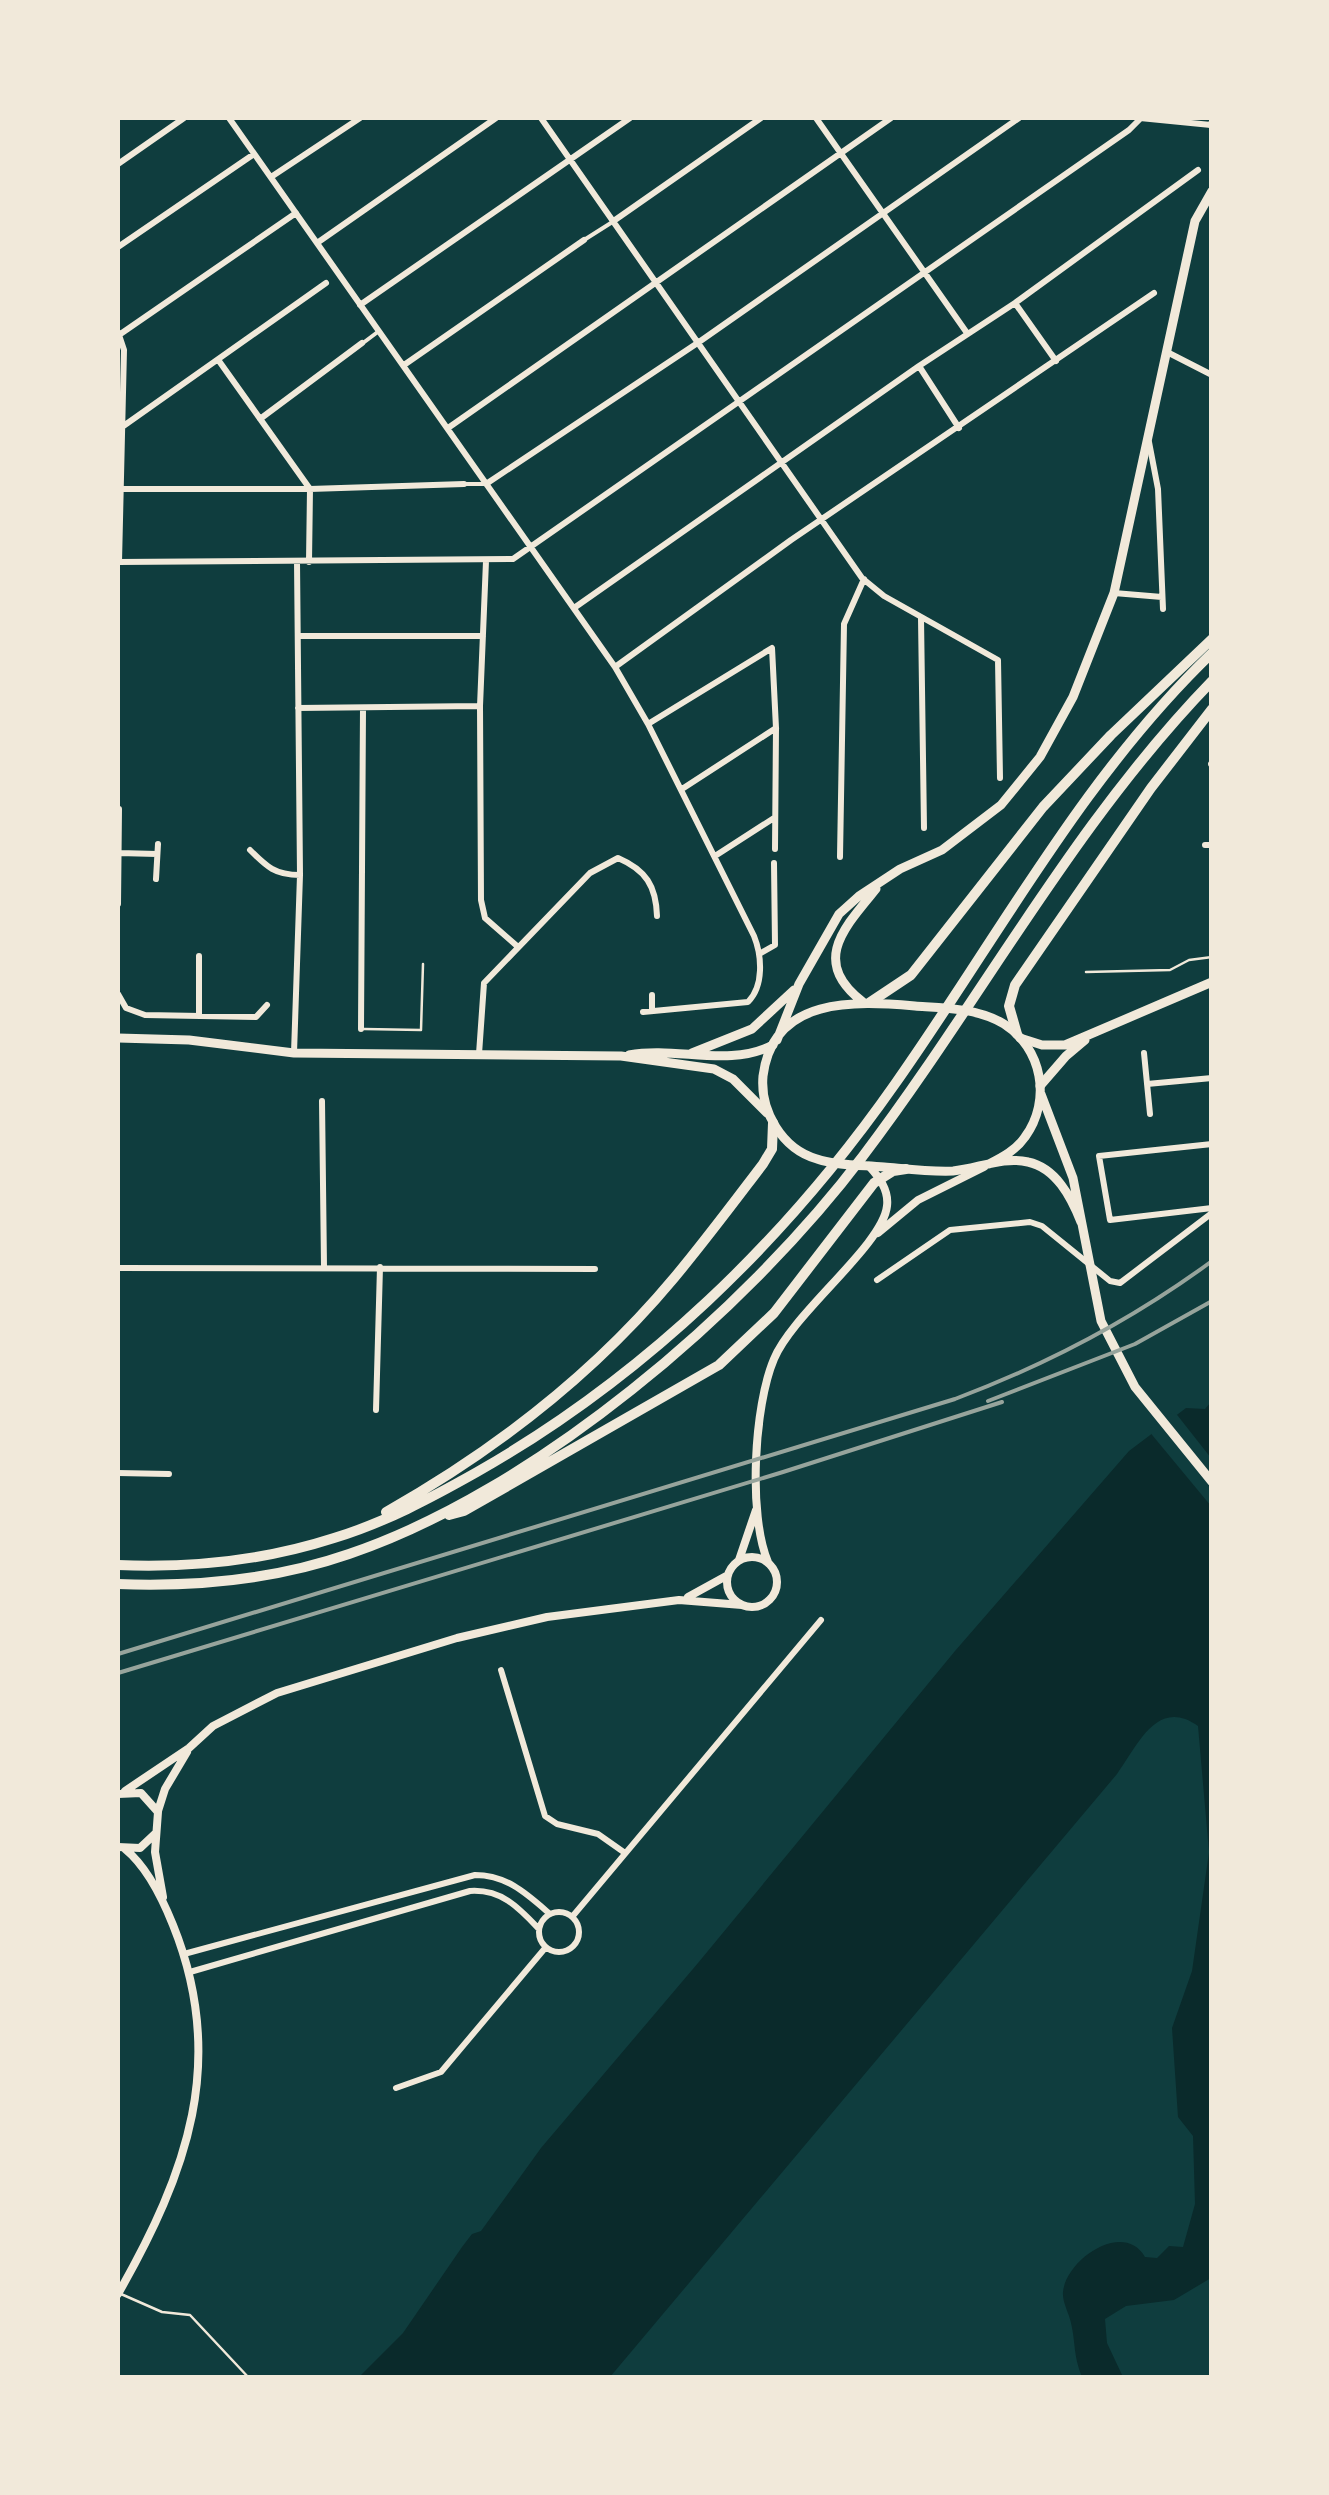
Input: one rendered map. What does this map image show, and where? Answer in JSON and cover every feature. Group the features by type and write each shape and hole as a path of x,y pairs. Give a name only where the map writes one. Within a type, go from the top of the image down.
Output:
{"highway":[{"path":"866,1003 911,974 1043,808 1111,734 1212,639"},
{"path":"118,1565 226,1562 336,1538 433,1496 537,1435 624,1373 738,1272 853,1142 1087,797 1145,724 1212,653"},
{"path":"118,1584 194,1584 268,1575 346,1555 429,1521 491,1487 613,1404 750,1283 862,1158 1079,841 1121,785 1212,680"},
{"path":"1018,1036 1009,1006 1014,985 1151,788 1212,709"},
{"path":"336,1538 442,1480 572,1382 674,1278 768,1157 773,1142 771,1119"},
{"path":"429,1521 464,1512 720,1365 774,1314 879,1178 906,1168"}],"main road":[{"path":"771,1119 764,1096 764,1074 799,984 839,914 885,878 964,835 1001,805 1024,781 1073,697 1114,594 1195,221 1212,191"},
{"path":"866,1003 850,992 837,974 835,952 844,932 885,878"},
{"path":"1018,1036 1056,1046 1212,982"},
{"path":"692,1053 752,1029 799,984"},
{"path":"621,1056 645,1052 746,1056 775,1042 803,1015 820,1008 866,1003 945,1008 1002,1022 1034,1058 1040,1090 1073,1178 1101,1321 1118,1360 1212,1482"},
{"path":"988,1165 1009,1153 1025,1137 1036,1117 1040,1090 1066,1056 1095,1032"},
{"path":"118,1038 189,1040 294,1053 621,1056 714,1070 733,1079 785,1139 810,1157 869,1166 949,1171 1014,1160 1042,1168 1061,1184 1081,1222"}],"street":[{"path":"118,164 184,118"},
{"path":"231,118 614,667 682,789 761,952 757,994 748,1002 647,1011 652,996"},
{"path":"271,177 360,118"},
{"path":"317,243 494,118"},
{"path":"542,118 864,579 884,596 998,660 1000,778"},
{"path":"360,305 630,118"},
{"path":"404,365 761,118"},
{"path":"816,118 967,333"},
{"path":"448,428 891,118"},
{"path":"119,493 486,484 699,342 1019,118"},
{"path":"296,213 118,334 124,350 120,378 118,562 512,559 926,273 1141,118 1211,125"},
{"path":"118,248 254,154"},
{"path":"574,608 1015,303 1198,170"},
{"path":"122,427 339,274"},
{"path":"614,667 1154,294"},
{"path":"1015,303 1056,361"},
{"path":"260,419 379,331"},
{"path":"1168,352 1212,375"},
{"path":"219,361 310,489 309,562"},
{"path":"919,366 959,428"},
{"path":"1148,441 1158,489 1163,609"},
{"path":"486,560 480,706 481,900 485,918 518,946"},
{"path":"294,1053 300,875 297,562"},
{"path":"840,858 844,624 864,579"},
{"path":"1114,594 1162,598"},
{"path":"921,617 924,828"},
{"path":"298,636 483,636"},
{"path":"648,724 772,648 776,728 775,945 761,952"},
{"path":"298,708 480,706"},
{"path":"361,1030 363,709"},
{"path":"682,789 776,728"},
{"path":"118,904 119,809"},
{"path":"715,856 775,817"},
{"path":"118,853 158,849 156,879"},
{"path":"250,850 269,870 281,875 300,875"},
{"path":"478,1054 484,983 590,872 618,858 644,872 652,886 657,916"},
{"path":"198,1016 200,956"},
{"path":"118,994 126,1008 135,1013 256,1017 267,1005"},
{"path":"1144,1053 1150,1114"},
{"path":"1147,1084 1212,1078"},
{"path":"322,1101 324,1267"},
{"path":"1212,1144 1099,1156 1110,1220 1212,1210"},
{"path":"121,1793 189,1748 213,1726 277,1693 458,1638 546,1617 679,1600 760,1606 775,1594 777,1576 760,1540 756,1510 760,1412 774,1358 794,1326 870,1239 918,1200 988,1165"},
{"path":"869,1166 886,1191 888,1206 870,1239"},
{"path":"876,1280 950,1230 1030,1222 1042,1226 1110,1281 1120,1283 1212,1210"},
{"path":"376,1410 380,1267"},
{"path":"118,1268 595,1270"},
{"path":"118,1473 169,1474"},
{"path":"679,1600 728,1575 739,1560 756,1510"},
{"path":"739,1560 753,1557 768,1562"},
{"path":"728,1575 729,1592 742,1605"},
{"path":"572,1916 821,1620"},
{"path":"501,1670 545,1816 557,1824 598,1834 625,1854"},
{"path":"118,2294 156,2218 192,2118 201,2040 190,1972 164,1902 156,1852 158,1812 164,1789 189,1748"},
{"path":"121,1793 142,1793 158,1812"},
{"path":"121,1848 140,1848 156,1834"},
{"path":"121,1848 138,1860 164,1902"},
{"path":"184,1954 475,1875 506,1880 550,1914"},
{"path":"190,1972 470,1891 503,1896 539,1930 546,1947 560,1952 573,1946 579,1931 572,1916 560,1912 542,1920 539,1930"},
{"path":"396,2088 441,2072 546,1947"}],"lane":[{"path":"1086,972 1170,970 1188,960 1212,958"},
{"path":"361,1030 421,1030 422,964"},
{"path":"118,2294 162,2312 190,2316 249,2378"}],"water":[{"path":"1211,1402 1211,2278 1174,2300 1126,2306 1105,2319 1107,2343 1123,2377 1082,2377 1063,2296 1074,2267 1097,2248 1111,2243 1124,2242 1145,2257 1157,2258 1169,2246 1183,2247 1195,2204 1193,2136 1178,2117 1172,2028 1192,1971 1209,1852 1198,1726 1171,1717 1150,1728 1141,1738 1117,1774 610,2377 358,2378 403,2333 462,2247 472,2234 481,2231 541,2148 955,1651 1129,1451 1186,1408 1205,1409"}],"pier":[{"path":"1174,1411 1211,1458 1211,1506 1148,1430"}],"railway":[{"path":"118,1654 955,1399 1088,1339 1151,1303 1212,1261"},
{"path":"988,1401 1135,1344 1212,1301"},
{"path":"118,1673 1002,1402"}]}
